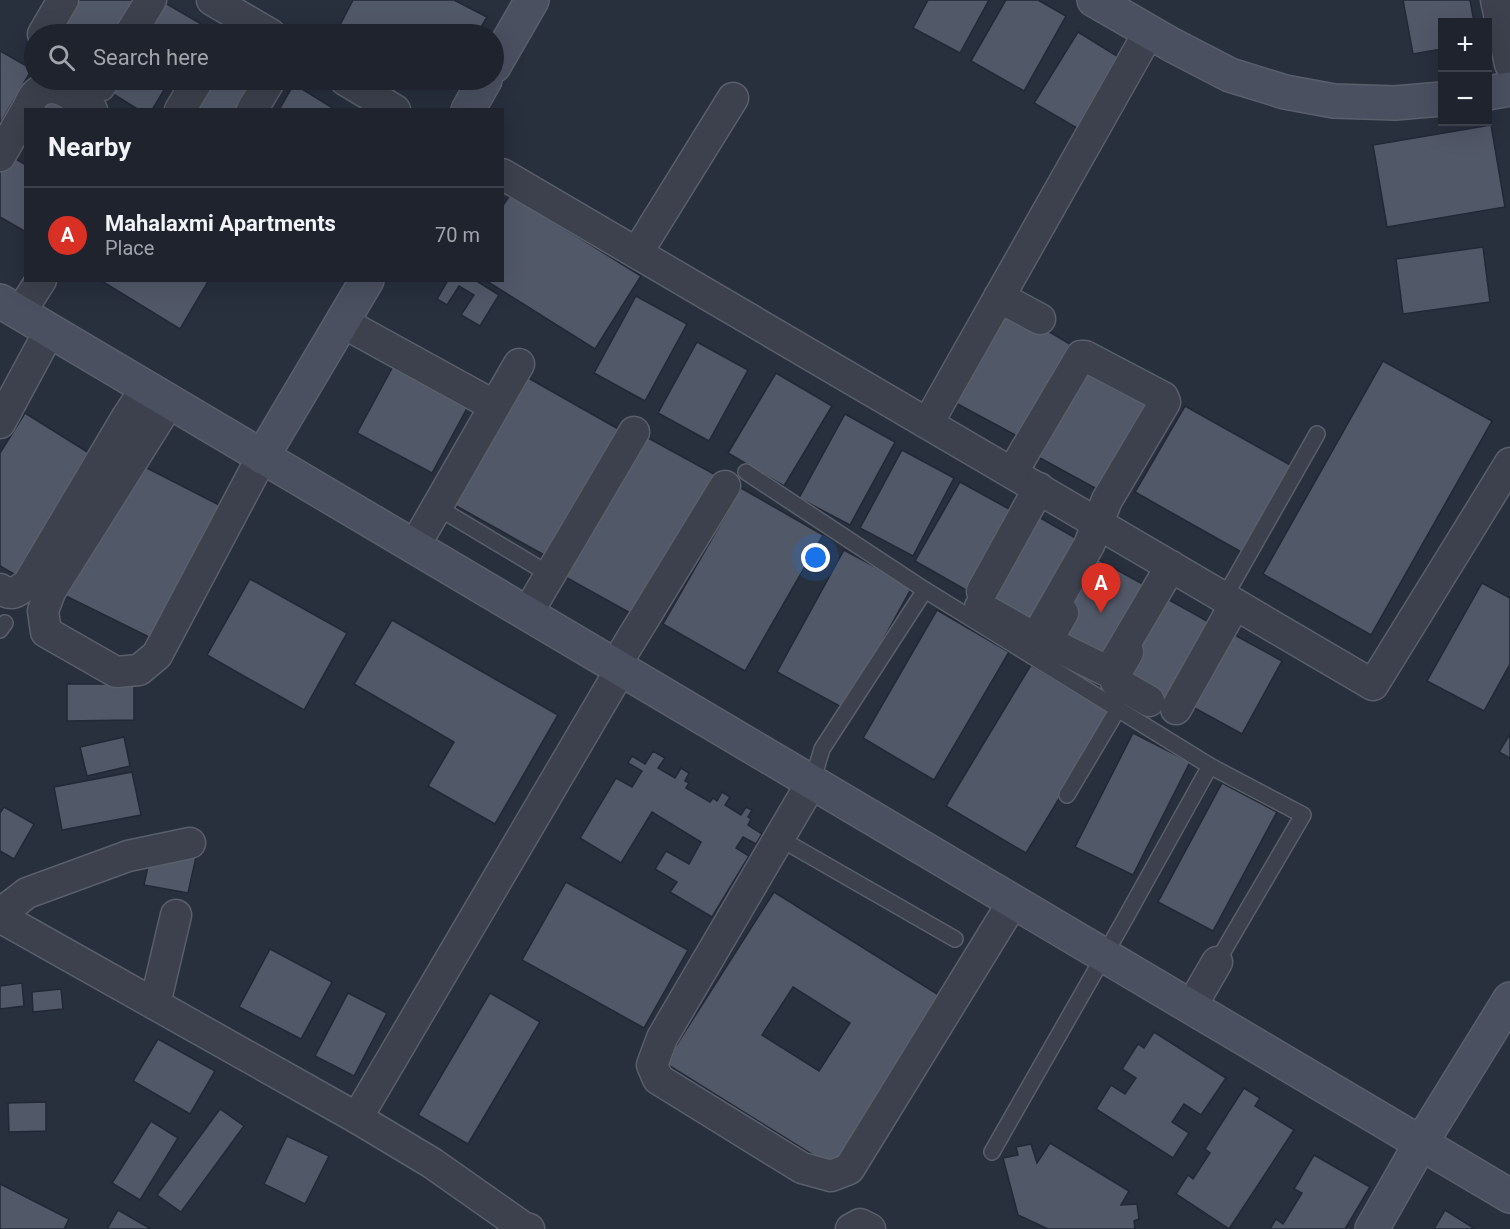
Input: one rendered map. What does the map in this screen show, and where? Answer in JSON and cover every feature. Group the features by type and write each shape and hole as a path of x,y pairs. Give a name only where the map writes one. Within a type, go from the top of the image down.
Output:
{"street":[{"path":"49,24 63,0"},
{"path":"127,24 141,0"},
{"path":"136,24 151,0"},
{"path":"212,0 231,24"},
{"path":"504,49 532,0"},
{"path":"1095,0 1230,75 1285,92 1334,101 1395,103 1438,99"},
{"path":"1496,0 1510,64"},
{"path":"928,423 1149,32"},
{"path":"1492,92 1510,89"},
{"path":"27,108 36,93 43,90"},
{"path":"181,108 192,90"},
{"path":"253,108 264,90"},
{"path":"362,90 392,108"},
{"path":"469,108 479,90"},
{"path":"637,252 733,98"},
{"path":"10,154 24,116"},
{"path":"504,175 1373,685 1510,463"},
{"path":"0,395 40,282"},
{"path":"158,394 50,592 42,611 46,632 116,672 139,670 157,655 262,457 366,282"},
{"path":"999,297 1040,319"},
{"path":"28,317 1510,1196"},
{"path":"0,423 28,317"},
{"path":"342,322 482,399"},
{"path":"1008,470 1015,445 1077,345"},
{"path":"1008,470 1080,356 1085,356 1163,397 1165,402 1107,500 1104,527 1048,639 1052,644 1105,670 1111,669 1174,568"},
{"path":"513,360 437,507 407,542 482,399 513,360"},
{"path":"0,589 8,594 15,593 28,584 121,427 158,394"},
{"path":"628,433 522,611 542,570 628,433"},
{"path":"357,1118 618,668 736,479"},
{"path":"1039,488 981,599 1033,637 1037,636 1089,545 1104,527"},
{"path":"1174,568 1115,675 1116,682 1163,705 1230,601"},
{"path":"812,782 662,1038 652,1065 658,1079 802,1168 831,1176 849,1169 1013,902"},
{"path":"190,843 128,856 27,893 0,916 357,1118 432,1163 523,1227 530,1229"},
{"path":"155,1004 176,915"},
{"path":"1191,1007 1217,962"},
{"path":"1372,1229 1421,1143 1510,999"},
{"path":"851,1229 860,1224 870,1229"}],"lane":[{"path":"1230,601 1317,434"},
{"path":"736,479 926,590 1210,766 1303,815 1217,962"},
{"path":"437,507 542,570"},
{"path":"812,782 822,749 926,590"},
{"path":"1068,795 1118,709"},
{"path":"992,1152 1210,766"},
{"path":"779,838 955,939"}],"building":[{"path":"68,0 137,0 121,24 53,24"},
{"path":"160,0 201,24 142,24"},
{"path":"353,0 454,0 487,17 483,24 341,24"},
{"path":"928,0 989,0 960,53 913,28"},
{"path":"1006,0 1038,0 1066,16 1024,91 971,61"},
{"path":"1403,0 1470,0 1473,18 1438,18 1438,50 1413,54"},
{"path":"1078,32 1125,61 1082,131 1034,103"},
{"path":"0,51 24,64 24,83 0,124"},
{"path":"107,90 164,90 153,108 136,108"},
{"path":"199,90 248,90 238,108 189,108"},
{"path":"291,90 304,90 333,108 280,108"},
{"path":"52,94 73,108 42,108"},
{"path":"1491,126 1505,207 1387,227 1373,145"},
{"path":"9,155 24,164 24,231 0,217 0,170"},
{"path":"510,195 641,276 595,349 488,282 504,282 504,204"},
{"path":"1483,247 1490,302 1403,314 1396,259"},
{"path":"103,282 208,282 180,329"},
{"path":"447,282 478,282 499,295 480,326 461,315 474,295 459,286 447,305 437,299"},
{"path":"636,296 687,324 645,401 594,373"},
{"path":"1010,309 1070,344 1017,436 954,402"},
{"path":"697,342 748,370 709,441 658,413"},
{"path":"397,359 472,399 432,473 357,433"},
{"path":"1083,359 1160,402 1106,494 1029,452"},
{"path":"1383,361 1492,421 1371,635 1263,574"},
{"path":"776,373 832,406 784,486 728,453"},
{"path":"523,375 620,430 546,556 451,503"},
{"path":"1185,406 1292,466 1243,553 1135,492"},
{"path":"25,413 97,458 21,578 0,566 0,453"},
{"path":"845,414 895,442 850,525 799,498"},
{"path":"639,433 723,479 641,619 560,574"},
{"path":"902,450 954,478 913,556 860,528"},
{"path":"141,465 227,509 155,640 66,596"},
{"path":"960,482 1018,514 973,594 915,561"},
{"path":"741,488 823,535 745,671 663,624"},
{"path":"1030,512 1086,544 1038,626 982,593"},
{"path":"844,550 912,587 845,709 777,672"},
{"path":"1097,559 1150,588 1106,667 1053,638"},
{"path":"250,579 347,633 304,710 207,655"},
{"path":"1482,583 1510,598 1510,664 1484,711 1427,681"},
{"path":"1162,596 1216,626 1174,702 1120,673"},
{"path":"937,610 1009,652 934,780 863,738"},
{"path":"392,620 558,715 495,824 428,786 454,742 354,684"},
{"path":"1231,633 1282,661 1242,734 1191,706"},
{"path":"1031,665 1111,713 1026,853 946,806"},
{"path":"67,684 134,684 134,720 67,721"},
{"path":"1133,733 1190,762 1133,875 1075,847"},
{"path":"1510,734 1510,758 1499,752"},
{"path":"124,737 130,766 87,776 80,747"},
{"path":"653,751 665,758 658,768 675,778 681,768 689,773 685,781 689,783 686,788 710,802 713,798 717,801 722,792 730,797 725,805 741,815 746,807 752,810 748,817 751,819 748,825 762,834 756,844 743,837 736,848 749,856 712,917 670,892 677,882 655,869 666,851 689,864 701,842 652,812 621,863 580,838 616,778 632,787 642,771 628,763 632,756 645,764"},
{"path":"132,772 141,815 62,830 54,787"},
{"path":"1222,783 1277,812 1213,931 1158,902"},
{"path":"4,807 34,824 14,859 0,851 0,813"},
{"path":"152,847 196,857 188,893 144,885"},
{"path":"566,882 688,950 644,1028 522,960"},
{"path":"774,892 942,997 834,1168 665,1063","holes":["793,987 850,1023 819,1071 762,1035"]},
{"path":"270,949 332,982 301,1039 239,1007"},
{"path":"22,983 24,1006 0,1009 0,986"},
{"path":"61,989 63,1009 33,1012 32,992"},
{"path":"348,993 387,1013 354,1076 315,1056"},
{"path":"490,993 540,1022 468,1144 418,1115"},
{"path":"1154,1032 1226,1078 1201,1115 1184,1104 1172,1122 1189,1133 1173,1158 1096,1109 1111,1085 1125,1094 1136,1078 1122,1069 1138,1044 1144,1048"},
{"path":"158,1039 215,1071 190,1114 133,1081"},
{"path":"1244,1088 1260,1098 1255,1106 1294,1130 1229,1229 1176,1194 1188,1175 1193,1179 1210,1153 1205,1149"},
{"path":"46,1102 46,1131 9,1132 8,1103"},
{"path":"220,1109 244,1126 181,1212 157,1195"},
{"path":"151,1121 178,1138 140,1200 112,1183"},
{"path":"287,1136 329,1156 305,1204 264,1184"},
{"path":"1050,1143 1129,1191 1121,1205 1137,1204 1139,1219 1134,1221 1135,1229 1048,1229 1018,1215 1003,1158 1018,1155 1016,1147 1031,1144 1037,1163"},
{"path":"1314,1155 1370,1187 1345,1229 1270,1229 1276,1219 1283,1224 1302,1193 1294,1189"},
{"path":"0,1184 69,1219 64,1229 0,1229"},
{"path":"118,1210 151,1229 107,1229"},
{"path":"1445,1210 1475,1229 1434,1229"}],"place":[{"name":"Mahalaxmi Apartments","path":"1101,613"}]}
